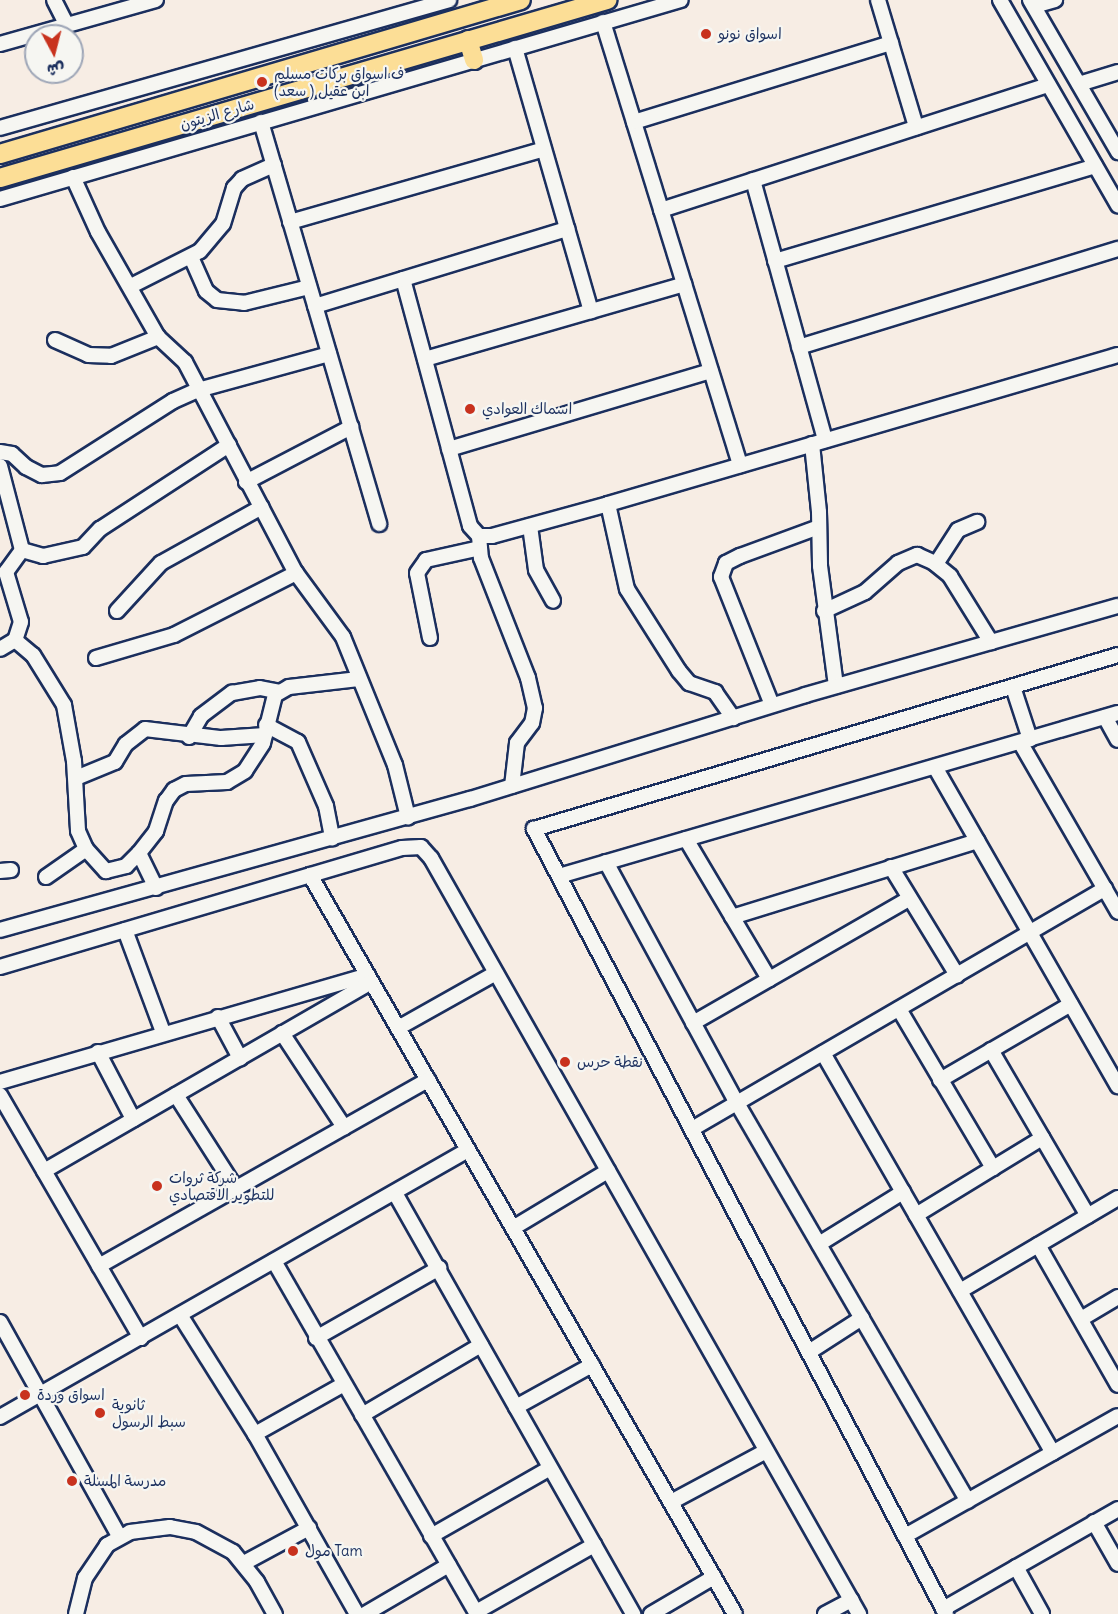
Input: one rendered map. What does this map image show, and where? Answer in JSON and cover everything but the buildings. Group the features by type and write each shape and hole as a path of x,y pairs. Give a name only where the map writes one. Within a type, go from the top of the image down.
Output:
{"main road":[{"name":"شارع الزيتون","path":"0,154 521,0"},
{"name":"شارع الزيتون","path":"0,178 608,0"},
{"path":"468,40 474,60"}],"street":[{"path":"54,0 66,24"},
{"path":"71,24 156,0"},
{"path":"0,128 448,0"},
{"path":"0,199 681,0"},
{"path":"878,0 916,127"},
{"path":"1000,0 1118,205"},
{"path":"1055,0 1032,3 1118,152"},
{"path":"603,22 740,465"},
{"path":"0,44 24,37"},
{"path":"634,122 891,43"},
{"path":"515,48 591,311"},
{"path":"1079,84 1118,72"},
{"path":"661,210 1048,85"},
{"path":"261,122 379,525"},
{"path":"290,222 544,149"},
{"path":"131,286 190,257 214,237 223,224 234,188 242,179 273,165"},
{"path":"775,261 1095,166"},
{"path":"73,177 98,232 131,286 158,337 184,362 296,573 344,637 395,765 408,817"},
{"path":"753,180 799,347 818,442 819,527 824,612 836,686"},
{"path":"315,306 567,229"},
{"path":"799,347 1118,249"},
{"path":"190,257 206,291 217,300 244,303 309,287"},
{"path":"403,279 470,526 479,542 528,678 535,708 532,723 517,743 512,786"},
{"path":"424,359 684,284"},
{"path":"55,340 88,355 111,356 158,337"},
{"path":"0,452 12,454 42,475 60,473 172,401 198,390 329,354"},
{"path":"430,638 417,573 426,560 492,536 1118,354"},
{"path":"449,449 711,371"},
{"path":"246,482 351,427"},
{"path":"22,550 43,556 83,547 110,522 229,445"},
{"path":"0,466 3,486 22,550"},
{"path":"608,504 627,589 679,671 690,682 715,692 733,718"},
{"path":"117,611 161,563 262,507"},
{"path":"936,564 958,530 977,522"},
{"path":"531,526 536,570 553,601"},
{"path":"772,705 721,577 726,563 819,527"},
{"path":"0,650 15,640 21,622 4,578 8,567 22,550"},
{"path":"824,612 866,592 898,563 917,555 936,564 964,594 991,642"},
{"path":"96,658 174,635 296,573"},
{"path":"0,930 408,817 772,705 1118,606"},
{"path":"15,640 33,655 64,705 76,778 78,831 86,849 106,871 126,866 139,853 156,831 166,801 174,790 186,784 227,782 245,771 266,730 275,695 289,687 359,679"},
{"path":"1118,656 534,829 945,1611 1016,1567 1118,1509"},
{"path":"1013,687 1025,740 1118,912"},
{"path":"189,737 201,716 232,693 261,688 280,692"},
{"path":"559,876 1112,715 1118,740"},
{"path":"76,778 115,762 126,744 145,729 161,729 189,737 266,730 298,742 326,806 333,838"},
{"path":"934,767 1118,1086"},
{"path":"687,839 769,979"},
{"path":"732,917 977,841"},
{"path":"0,967 402,848 421,848 431,858 859,1614"},
{"path":"46,877 86,849"},
{"path":"139,853 156,888"},
{"path":"606,862 737,1103 968,1501"},
{"path":"891,867 957,975"},
{"path":"310,875 735,1614"},
{"path":"692,1129 1105,889"},
{"path":"693,1023 910,898"},
{"path":"125,930 163,1032"},
{"path":"398,1029 496,974"},
{"path":"0,1082 163,1032 369,979"},
{"path":"44,1171 240,1058 369,979"},
{"path":"940,1080 1071,1004"},
{"path":"898,1009 993,1168"},
{"path":"218,1017 240,1058"},
{"path":"282,1033 344,1127"},
{"path":"991,1050 1088,1216"},
{"path":"98,1052 133,1119"},
{"path":"823,1053 1053,1453"},
{"path":"99,1266 428,1080"},
{"path":"0,1095 5,1113 44,1171 141,1338"},
{"path":"176,1095 236,1189"},
{"path":"916,1215 1042,1138"},
{"path":"0,1417 468,1150"},
{"path":"513,1227 608,1172"},
{"path":"819,1244 903,1192"},
{"path":"394,1193 439,1268 633,1614"},
{"path":"960,1291 1118,1198"},
{"path":"1038,1245 1118,1385"},
{"path":"274,1261 316,1338 476,1613 594,1545"},
{"path":"316,1338 439,1268"},
{"path":"1081,1319 1118,1297"},
{"path":"180,1315 255,1434 357,1614"},
{"path":"809,1352 862,1318"},
{"path":"0,1322 119,1536"},
{"path":"362,1415 481,1345"},
{"path":"516,1407 592,1365"},
{"path":"255,1434 344,1384"},
{"path":"905,1536 1118,1416"},
{"path":"671,1502 766,1451"},
{"path":"431,1536 550,1468"},
{"path":"1094,1522 1118,1564"},
{"path":"76,1614 85,1578 95,1560 119,1536 149,1528 196,1532 216,1540 244,1563 275,1614"},
{"path":"244,1563 309,1528"},
{"path":"365,1614 449,1565"},
{"path":"1016,1567 1042,1614"},
{"path":"651,1614 714,1577"},
{"path":"825,1614 851,1600"}],"place":[{"name":"اسواق نونو","path":"706,34"},
{"name":"ف اسواق بركات مسلم ابن عقيل ( سعد)","path":"262,82"},
{"name":"اسماك العوادي","path":"470,409"},
{"name":"نقطة حرس","path":"565,1062"},
{"name":"شركة ثروات للتطوير الاقتصادي","path":"157,1186"},
{"name":"اسواق وردة","path":"25,1395"},
{"name":"ثانوية سبط الرسول","path":"100,1413"},
{"name":"مدرسة المسلة","path":"72,1481"},
{"name":"مول Tam","path":"293,1551"}]}
